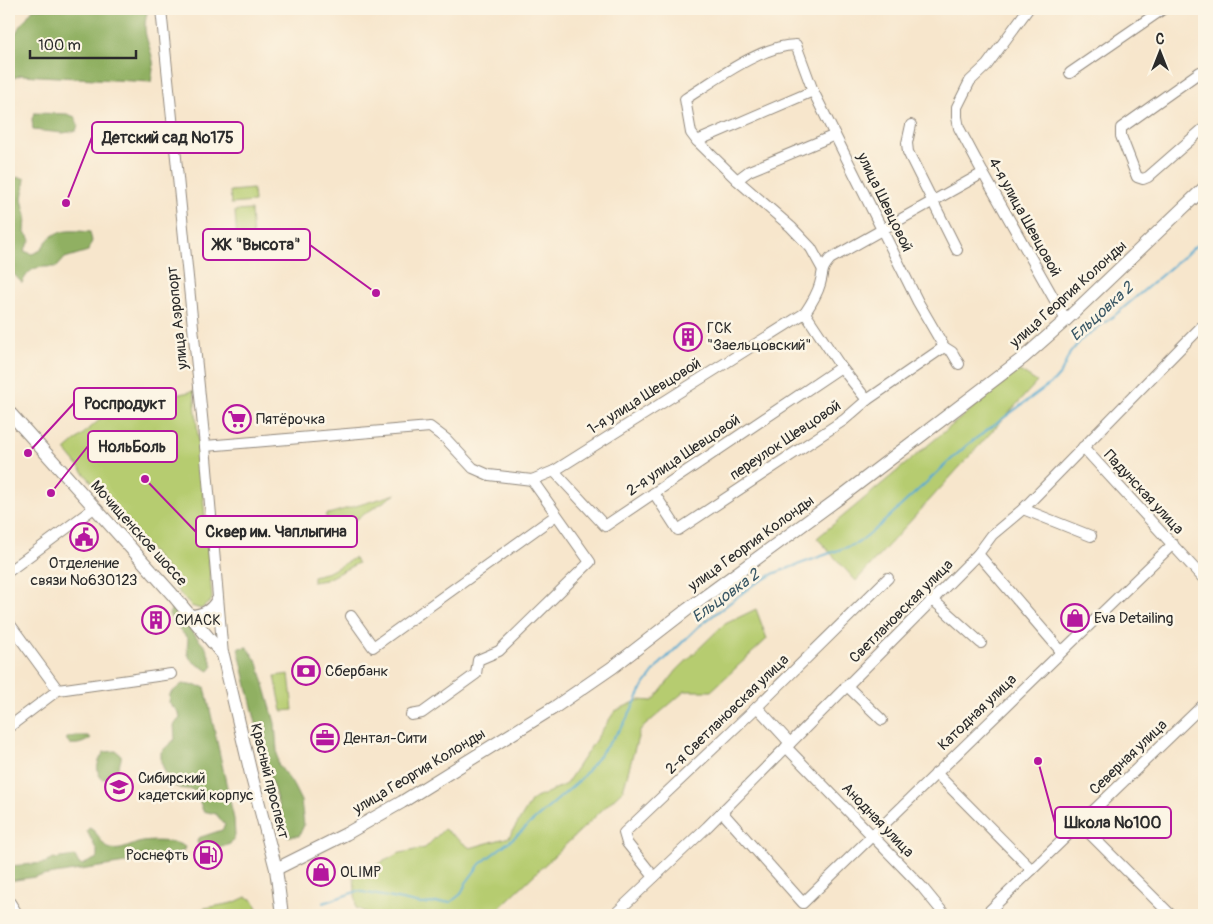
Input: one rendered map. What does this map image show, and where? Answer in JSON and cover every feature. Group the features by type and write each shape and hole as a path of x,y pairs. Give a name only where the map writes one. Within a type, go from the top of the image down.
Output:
{"main road":[{"name":"улица Георгия Колонды","path":"276,869 346,834 402,802 554,708 613,667 1008,369 1066,320 1204,188"},
{"name":"Мочищенское шоссе","path":"9,412 191,616 223,655"},
{"path":"191,616 202,615 208,612 217,601"},
{"name":"Красный проспект","path":"223,655 276,869 282,915"}],"street":[{"name":"улица Аэропорт","path":"161,9 223,655"},
{"name":"4-я улица Шевцовой","path":"1028,9 987,64 970,81 957,107 959,128 982,173 1066,320"},
{"path":"1070,73 1163,9"},
{"name":"улица Шевцовой","path":"697,141 690,133 685,99 768,50 787,45 796,45 813,91 918,302 944,347 952,352 960,364"},
{"path":"1200,72 1121,128 1121,136 1137,177 1143,179 1148,177 1204,128"},
{"path":"813,91 697,141 737,180 791,227 811,248 822,268 839,253 982,173"},
{"path":"911,125 907,143 908,152 957,250"},
{"path":"737,180 749,171 835,135"},
{"name":"1-я улица Шевцовой","path":"532,480 554,471 805,313 815,298 820,285 822,268"},
{"path":"805,313 841,367 867,400"},
{"name":"Светлановская улица","path":"614,915 722,812 978,554 992,535 1023,509 1204,324"},
{"name":"переулок Шевцовой","path":"654,493 678,530 844,420 867,400 944,347"},
{"name":"2-я улица Шевцовой","path":"554,471 605,526 841,367"},
{"path":"204,446 430,426 446,439 473,468 490,475 532,480 555,516 590,562 499,651 478,660 476,674 422,712 411,715"},
{"name":"Падунская улица","path":"1083,447 1204,579"},
{"path":"9,571 94,508"},
{"path":"1023,509 1091,536"},
{"path":"351,616 373,647 555,516"},
{"name":"Катодная улица","path":"722,812 803,903 1173,544"},
{"path":"978,554 1061,651"},
{"name":"2-я Светлановская улица","path":"654,877 626,843 624,833 757,707 888,578"},
{"path":"933,600 981,644"},
{"path":"9,623 58,690"},
{"path":"9,727 58,690 171,674"},
{"path":"847,686 882,720"},
{"name":"Северная улица","path":"985,915 1204,704"},
{"name":"Анодная улица","path":"757,707 788,745 922,887 945,915"},
{"path":"936,773 1032,870"},
{"path":"1080,824 1171,915"},
{"path":"9,901 18,915"}],"green space":[{"path":"33,9 148,9 145,31 153,61 151,82 21,75 9,80 9,42"},
{"path":"34,113 67,114 75,117 78,125 76,131 63,133 33,130 32,119"},
{"path":"15,178 25,179 22,199 26,216 25,233 31,239 24,251 32,254 41,250 50,238 61,232 90,232 92,241 88,251 65,258 57,267 36,268 25,277 22,283 9,269 9,211"},
{"path":"253,189 254,202 231,204 230,191"},
{"path":"251,210 253,241 237,242 235,211"},
{"path":"1018,370 1037,382 856,581 817,538"},
{"path":"194,391 212,598 201,609 191,606 163,574 167,569 65,450 113,408"},
{"path":"396,494 336,532 325,515"},
{"path":"354,558 358,563 325,580 313,582 313,576 329,572"},
{"path":"172,608 206,648 213,666 209,671 194,662 189,656 188,639 173,622 169,614"},
{"path":"756,609 767,639 711,691 685,691 640,730 623,790 493,914 455,915 452,911 421,915 373,915 356,908 354,876 400,853 425,848 444,829 470,848 509,837 532,800 566,784 615,711 639,700 653,701 677,670 723,625"},
{"path":"247,647 258,663 275,723 278,764 292,783 301,801 304,825 299,836 288,836 263,753 238,648"},
{"path":"289,674 293,710 282,711 275,676"},
{"path":"182,684 205,687 234,819 235,836 230,844 210,851 199,846 198,838 222,830 225,825 216,814 203,811 194,791 170,784 161,762 161,752 175,739 174,725 180,718 179,713 169,703 170,694"},
{"path":"76,736 88,736 91,738 76,744 70,744 66,739"},
{"path":"116,751 121,755 117,771 109,778 102,779 98,772 100,759 104,752"},
{"path":"89,828 111,849 122,849 149,841 176,843 185,847 177,855 9,881 9,866 45,863 54,859 75,856 79,864 82,865 97,858 97,851 87,831"},
{"path":"246,897 252,899 257,908 256,915 187,915 205,908 233,903"}],"waterway":[{"name":"Ельцовка 2","path":"323,903 358,891 421,904 451,902 461,894 466,883 480,864 516,836 580,780 624,724 644,685 659,665 698,627 753,585 775,573 858,543 967,445 1054,381 1061,373 1070,353 1081,340 1115,315 1204,239"}],"place":[{"name":"Детский сад №175","path":"66,203"},
{"name":"ЖК \"Высота\"","path":"376,293"},
{"name":"ГСК \"Заельцовский\"","path":"688,337"},
{"name":"Пятёрочка","path":"237,419"},
{"name":"Роспродукт","path":"28,453"},
{"name":"Сквер им. Чаплыгина","path":"145,479"},
{"name":"НольБоль","path":"51,493"},
{"name":"Отделение связи №630123","path":"84,537"},
{"name":"Eva Detailing","path":"1075,618"},
{"name":"СИАСК","path":"156,620"},
{"name":"Сбербанк","path":"306,671"},
{"name":"Дентал-Сити","path":"325,738"},
{"name":"Школа №100","path":"1038,761"},
{"name":"Сибирский кадетский корпус","path":"119,787"},
{"name":"Роснефть","path":"208,855"},
{"name":"OLIMP","path":"321,872"}]}
